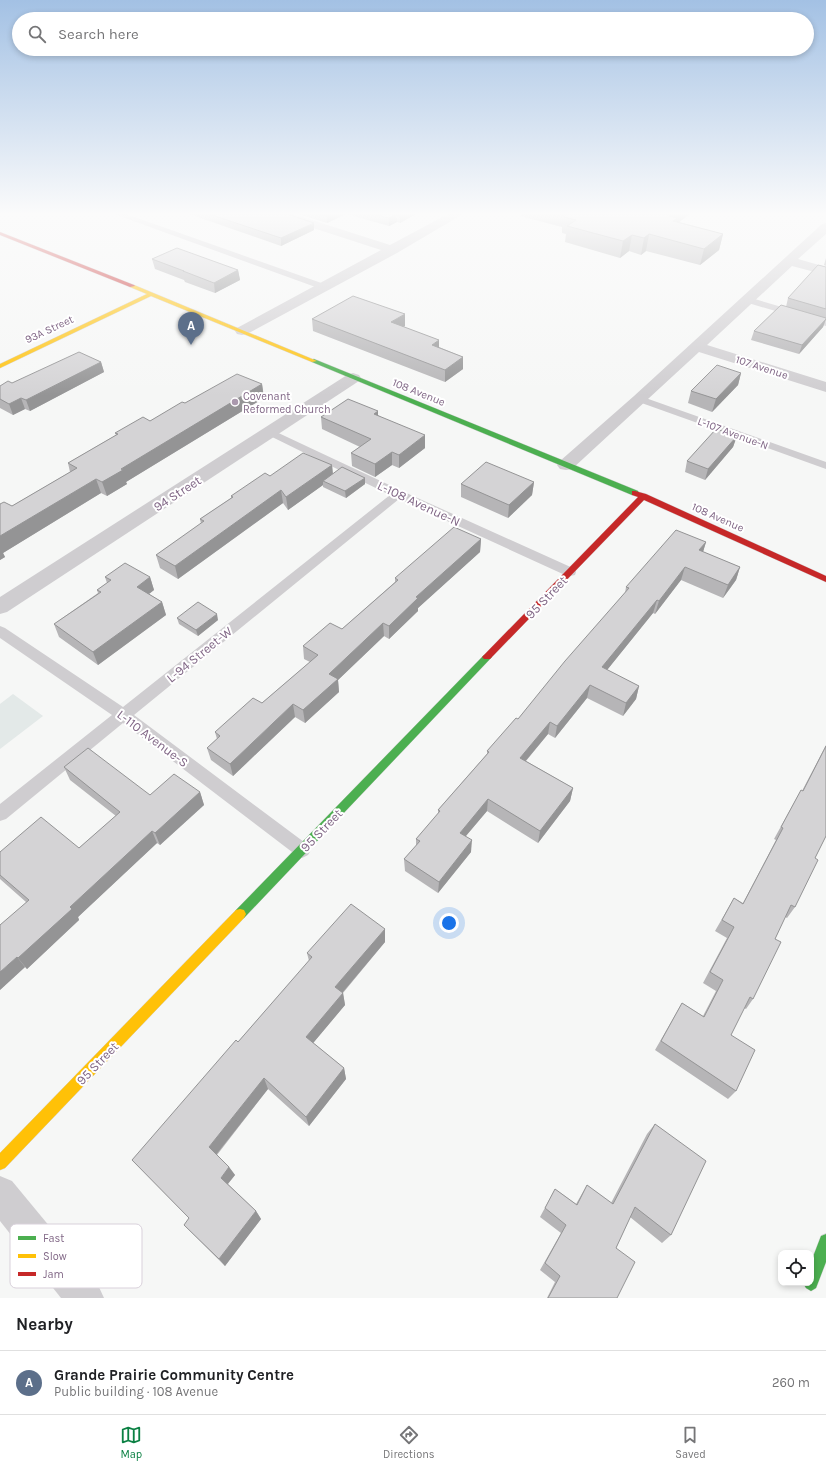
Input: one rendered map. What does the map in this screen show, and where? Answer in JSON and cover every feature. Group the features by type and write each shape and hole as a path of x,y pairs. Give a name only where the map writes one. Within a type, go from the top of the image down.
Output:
{"street":[{"name":"108 Avenue","path":"102,275 643,496 826,579"},
{"path":"242,331 347,275"},
{"path":"566,465 698,347 775,275"},
{"name":"93A Street","path":"0,366 151,294"},
{"name":"107 Avenue","path":"698,347 826,387"},
{"name":"94 Street","path":"0,607 353,378"},
{"name":"95 Street","path":"0,1163 643,496"},
{"path":"0,1193 25,1224"},
{"path":"814,1274 826,1241"},
{"path":"77,1288 85,1298"}],"lane":[{"path":"289,275 324,287"},
{"path":"748,300 826,323"},
{"name":"L-107 Avenue-N","path":"640,399 826,466"},
{"name":"L-108 Avenue-N","path":"270,432 398,494 570,572"},
{"name":"L-94 Street-W","path":"0,814 398,494"},
{"name":"L-110 Avenue-S","path":"0,631 123,714 302,850"}],"shaded area":[{"path":"13,694 43,716 0,749 0,704"}],"building":[{"path":"192,275 230,275 214,283"},
{"path":"809,275 826,275 826,309 788,298"},
{"path":"353,296 405,314 391,322 439,340 432,345 463,357 445,370 312,319"},
{"path":"781,305 826,319 802,345 754,331"},
{"path":"79,352 101,362 26,400 21,398 9,404 0,399 0,386 8,381 12,383"},
{"path":"717,365 741,373 716,399 691,391"},
{"path":"237,374 262,384 121,469 123,470 102,482 96,479 0,536 0,504 4,502 12,506 77,468 68,463 118,434 115,433 143,417 150,421 182,402 185,403"},
{"path":"348,399 378,411 374,414 425,435 399,455 392,452 375,464 351,453 371,439 321,417"},
{"path":"716,429 737,436 708,469 687,461"},
{"path":"303,453 332,465 286,497 281,490 175,566 156,555 204,521 200,519 233,497 231,496 265,473 270,476"},
{"path":"486,462 534,482 509,505 461,484"},
{"path":"342,467 365,478 345,491 323,481"},
{"path":"454,527 481,539 416,597 418,598 389,626 383,623 329,674 338,679 303,710 293,704 230,764 207,748 220,736 215,732 253,698 262,703 318,655 303,646 330,623 342,629 398,580 395,578"},
{"path":"676,530 706,542 699,550 740,567 728,585 685,567 659,601 657,600 602,667 639,686 626,703 590,685 557,726 550,722 520,758 573,788 540,831 488,799 460,833 472,840 439,882 404,859 420,841 416,839 440,811 438,810 489,752 487,751 516,718 518,719 565,661 629,588 626,587"},
{"path":"125,563 150,577 137,587 162,602 93,652 54,624 101,592 97,590 111,580 105,577"},
{"path":"198,602 217,614 196,630 177,618"},
{"path":"826,746 826,836 815,858 818,860 795,907 791,905 775,939 781,942 753,999 750,997 731,1035 755,1050 736,1091 661,1041 682,1003 704,1017 723,980 710,972 734,927 722,920 734,898 743,904 783,828 781,827 801,790 803,791"},
{"path":"88,748 150,795 174,774 200,792 155,833 152,831 70,907 72,909 18,958 17,957 0,972 0,925 29,900 0,875 0,852 41,817 79,848 120,812 64,767"},
{"path":"351,904 385,929 335,987 343,993 306,1037 344,1068 306,1117 264,1078 209,1147 229,1167 221,1178 256,1211 219,1259 184,1225 189,1218 132,1160 236,1040 238,1042 312,957 307,953"},
{"path":"655,1124 706,1161 671,1235 635,1207 616,1248 635,1262 617,1298 548,1298 560,1276 545,1263 566,1225 545,1208 555,1189 577,1205 587,1185 613,1204"}],"traffic: fast":[{"path":"314,361 635,493"},
{"path":"240,914 487,657"},
{"path":"814,1275 826,1241"}],"traffic: slow":[{"path":"132,286 314,361"},
{"path":"0,366 151,294"},
{"path":"0,1163 240,914"}],"traffic: jam":[{"path":"104,275 132,286"},
{"path":"635,493 826,579"},
{"path":"487,657 643,496"}],"place":[{"name":"Grande Prairie Community Centre","path":"191,345"},
{"name":"Covenant Reformed Church","path":"235,402"}]}
